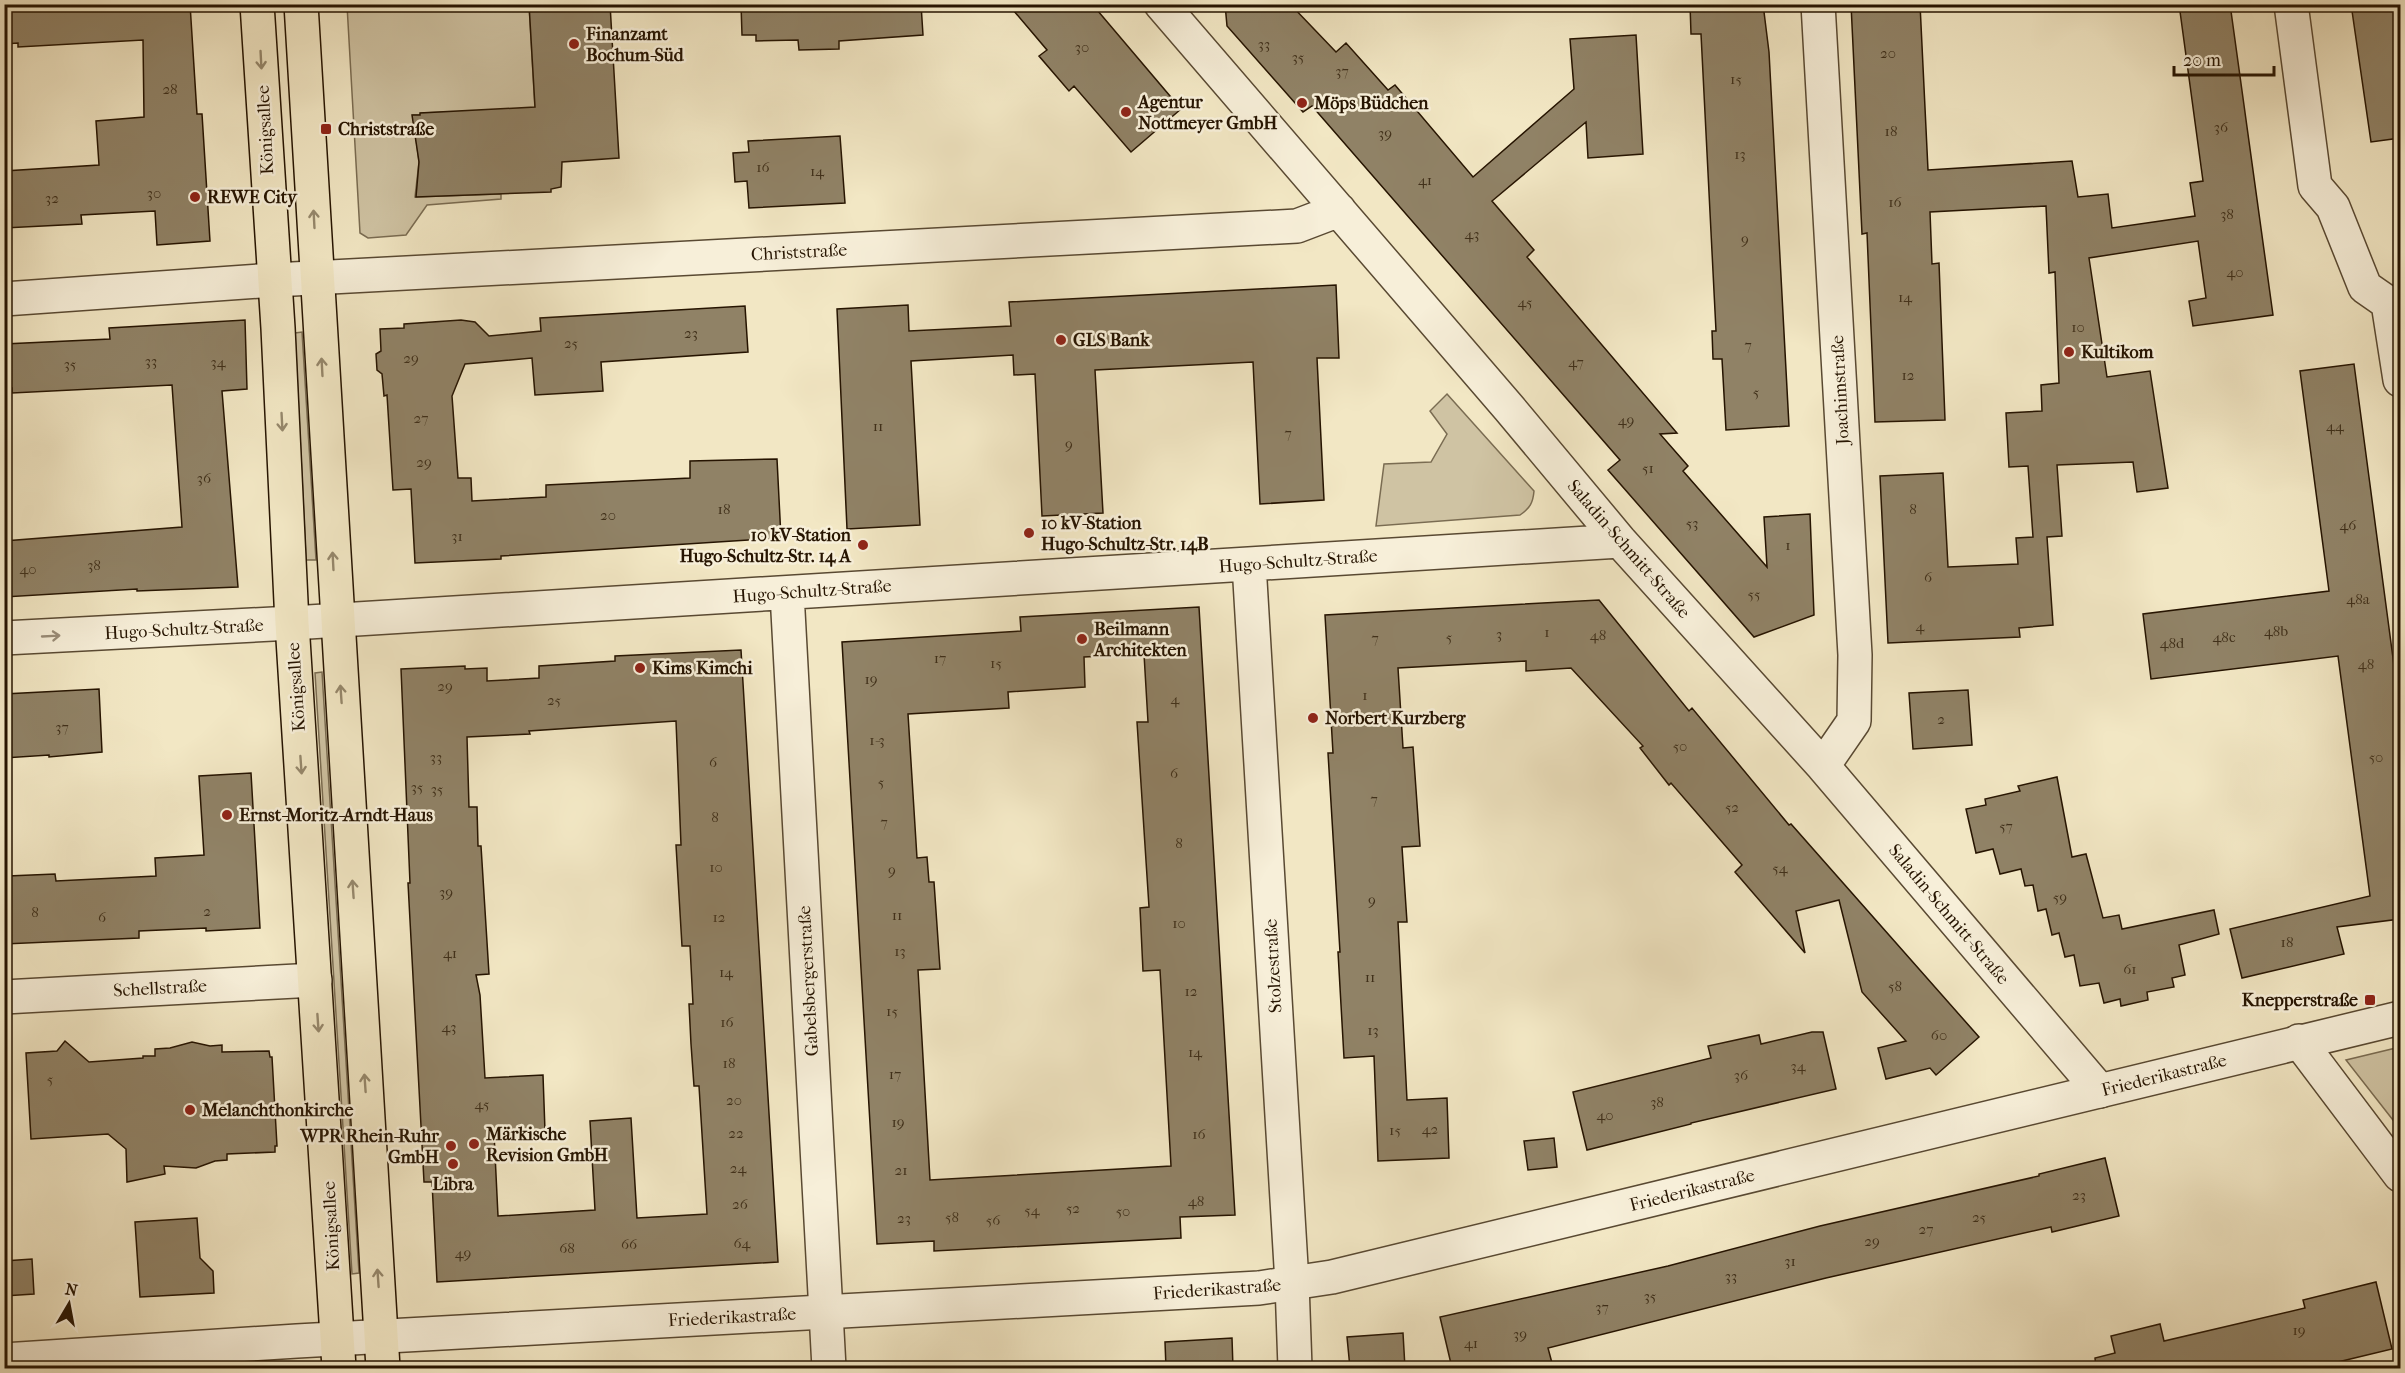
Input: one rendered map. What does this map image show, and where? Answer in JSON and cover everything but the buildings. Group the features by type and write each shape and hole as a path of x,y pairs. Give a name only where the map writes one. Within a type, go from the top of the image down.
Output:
{"main road":[{"name":"Königsallee","path":"258,4 292,623 338,1354"},
{"path":"301,4 383,1368"}],"street":[{"name":"Saladin-Schmitt-Straße","path":"1161,4 1620,541 1823,766 2100,1091"},
{"name":"Joachimstraße","path":"1818,4 1855,655 1854,721 1823,766"},
{"path":"2291,4 2314,186 2333,207 2365,287 2388,303 2400,380"},
{"name":"Christstraße","path":"4,299 274,279 1297,226 1339,210"},
{"name":"Hugo-Schultz-Straße","path":"4,638 292,623 1620,541"},
{"name":"Stolzestraße","path":"1249,564 1292,1283 1295,1368"},
{"name":"Gabelsbergerstraße","path":"787,593 829,1368"},
{"name":"Schellstraße","path":"4,997 315,980"},
{"name":"Friederikastraße","path":"4,1360 338,1354 381,1336 1259,1288 1332,1276 1385,1264 2400,1018"},
{"path":"2299,1041 2400,1175"}],"shaded area":[{"path":"347,5 529,5 535,109 413,115 419,162 415,197 501,194 501,199 427,205 406,235 368,238 360,233"},
{"path":"302,332 316,560 306,560 295,333"},
{"path":"1447,394 1534,491 1530,505 1520,515 1376,526 1384,464 1431,462 1447,434 1430,411"},
{"path":"322,672 359,1273 352,1274 315,673"},
{"path":"2400,1047 2400,1129 2346,1060"}],"place":[{"name":"Finanzamt Bochum-Süd","path":"574,44"},
{"name":"Möps Büdchen","path":"1302,103"},
{"name":"Agentur Nottmeyer GmbH","path":"1126,112"},
{"name":"Christstraße","path":"326,129"},
{"name":"REWE City","path":"195,197"},
{"name":"GLS Bank","path":"1061,340"},
{"name":"Kultikom","path":"2069,352"},
{"name":"10 kV-Station Hugo-Schultz-Str. 14B","path":"1029,533"},
{"name":"10 kV-Station Hugo-Schultz-Str. 14 A","path":"863,545"},
{"name":"Beilmann Architekten","path":"1082,639"},
{"name":"Kims Kimchi","path":"640,668"},
{"name":"Norbert Kurzberg","path":"1313,718"},
{"name":"Ernst-Moritz-Arndt-Haus","path":"227,815"},
{"name":"Knepperstraße","path":"2370,1000"},
{"name":"Melanchthonkirche","path":"190,1110"},
{"name":"Märkische Revision GmbH","path":"474,1144"},
{"name":"WPR Rhein-Ruhr GmbH","path":"451,1146"},
{"name":"Libra","path":"453,1164"}]}
